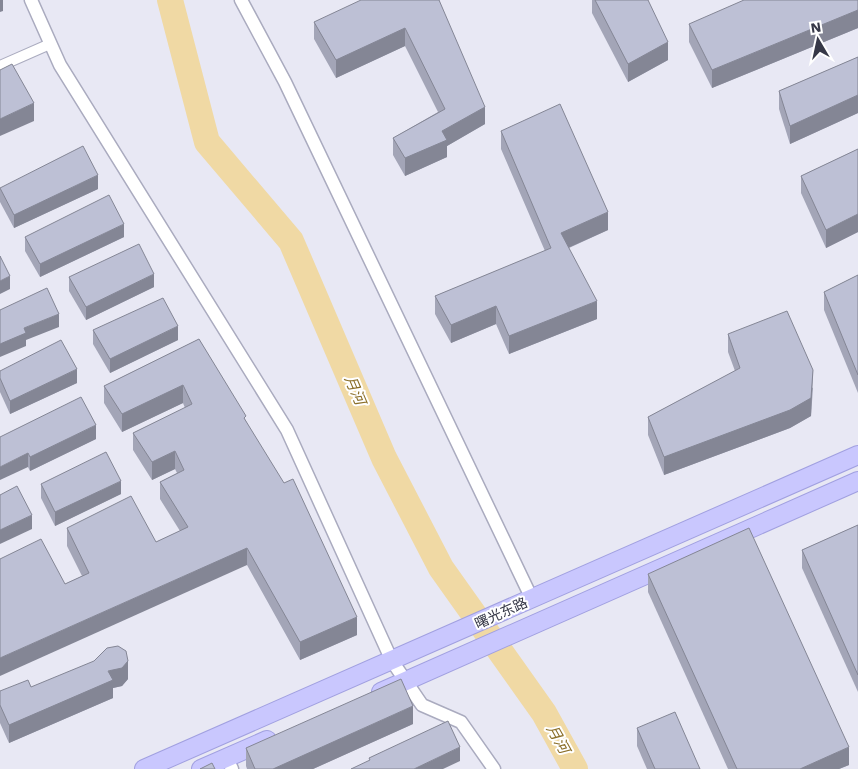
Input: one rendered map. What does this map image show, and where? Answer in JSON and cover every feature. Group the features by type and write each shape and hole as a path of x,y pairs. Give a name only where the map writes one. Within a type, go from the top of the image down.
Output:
{"main road":[{"name":"曙光东路","path":"144,769 858,455"},
{"name":"曙光东路","path":"362,700 858,480"},
{"path":"201,769 230,763 281,735"}],"street":[{"path":"31,0 60,65 287,430 392,661 422,706 462,722 489,768"},
{"path":"241,0 285,82 532,599"},
{"path":"0,66 50,44"}],"building":[{"path":"361,0 439,0 485,107 442,131 447,140 405,158 393,138 445,109 405,28 336,60 314,22"},
{"path":"595,0 648,0 668,42 628,64"},
{"path":"744,0 858,0 858,10 712,70 689,24"},
{"path":"858,57 858,95 790,126 779,91"},
{"path":"12,64 34,103 0,119 0,70"},
{"path":"560,104 608,212 561,233 597,301 509,336 496,306 451,325 435,296 551,248 501,131"},
{"path":"83,146 98,175 14,215 0,188"},
{"path":"858,149 858,214 826,230 801,176"},
{"path":"109,195 124,224 40,264 25,237"},
{"path":"139,244 154,274 86,307 69,277"},
{"path":"0,256 10,276 0,281"},
{"path":"858,275 858,375 824,292"},
{"path":"47,288 59,314 24,328 26,333 0,344 0,310"},
{"path":"163,298 178,326 110,359 93,330"},
{"path":"787,311 813,370 811,398 790,410 664,457 648,417 740,368 728,334"},
{"path":"199,339 284,483 293,479 357,617 300,642 247,548 0,658 0,559 41,539 65,584 89,573 67,528 131,496 156,542 188,527 160,482 184,470 175,451 152,462 133,433 192,404 183,385 122,414 104,386"},
{"path":"61,340 77,369 10,401 0,378 0,371"},
{"path":"81,397 96,425 30,457 28,453 0,467 0,437"},
{"path":"106,452 121,481 55,512 41,484"},
{"path":"17,486 32,515 0,530 0,495"},
{"path":"858,525 858,675 802,550"},
{"path":"749,528 849,747 800,769 737,769 648,574"},
{"path":"118,646 126,651 128,661 122,668 108,671 113,680 9,725 0,705 0,691 28,680 31,687 94,661 107,648"},
{"path":"401,679 413,706 273,769 255,769 246,748"},
{"path":"675,712 700,769 655,769 637,728"},
{"path":"448,721 460,747 414,769 351,769 370,760 369,758"},
{"path":"212,763 215,769 200,769"}],"waterway":[{"name":"月河","path":"170,0 207,142 291,241 384,458 441,568 544,713 575,769"}]}
